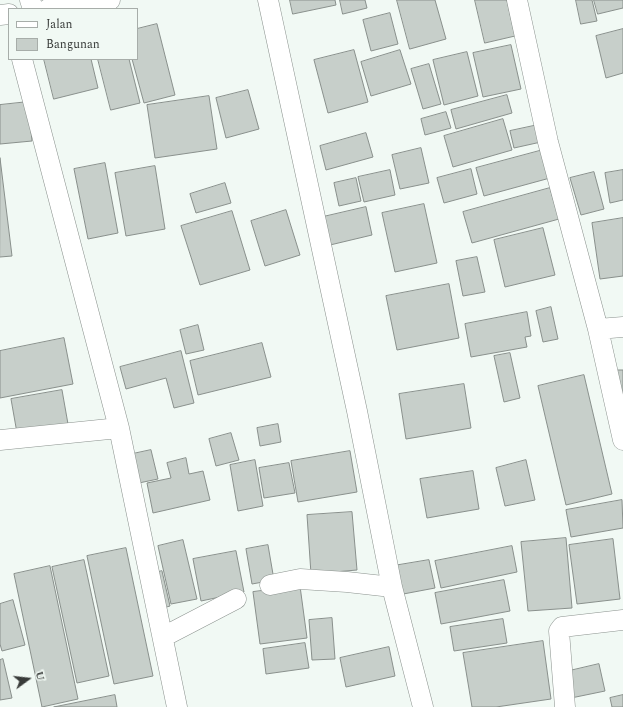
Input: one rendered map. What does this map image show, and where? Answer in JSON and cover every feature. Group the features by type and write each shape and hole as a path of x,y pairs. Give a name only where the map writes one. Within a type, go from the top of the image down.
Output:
{"street":[{"path":"55,8 110,0"},
{"path":"268,0 355,403 392,588 423,707"},
{"path":"517,0 548,142 598,329 623,440"},
{"path":"22,60 119,428 177,707"},
{"path":"598,329 623,327"},
{"path":"0,440 119,428"},
{"path":"270,585 300,579 347,582 392,588"},
{"path":"163,637 236,599"},
{"path":"565,707 559,631 562,627 623,620"}],"building":[{"path":"290,0 335,0 336,5 293,14"},
{"path":"340,0 365,0 367,8 343,14"},
{"path":"397,0 435,0 446,39 410,49"},
{"path":"475,0 507,0 515,36 485,43"},
{"path":"576,0 592,0 597,21 581,24"},
{"path":"594,0 623,0 623,8 598,14"},
{"path":"390,13 398,44 371,51 363,20"},
{"path":"157,24 175,95 144,103 132,60 138,60 138,29"},
{"path":"623,29 623,73 606,78 596,36"},
{"path":"511,45 521,89 483,97 473,53"},
{"path":"354,50 368,102 328,113 314,60"},
{"path":"400,50 411,84 371,96 361,62"},
{"path":"467,52 478,96 444,105 433,60"},
{"path":"44,60 91,60 98,88 54,99"},
{"path":"98,60 129,60 140,103 111,110"},
{"path":"429,64 441,104 423,109 411,69"},
{"path":"248,90 259,129 226,138 216,98"},
{"path":"507,95 512,113 456,129 451,110"},
{"path":"209,96 217,149 155,158 147,105"},
{"path":"28,102 32,141 0,144 0,105"},
{"path":"446,112 451,128 425,135 421,119"},
{"path":"503,119 512,150 453,167 444,136"},
{"path":"538,125 541,142 514,148 510,131"},
{"path":"366,133 373,157 326,170 320,146"},
{"path":"421,148 429,183 400,189 392,155"},
{"path":"543,150 550,178 484,196 476,168"},
{"path":"0,158 12,256 0,257"},
{"path":"105,163 118,233 88,239 74,169"},
{"path":"155,166 165,229 126,236 115,173"},
{"path":"471,169 477,194 444,203 437,178"},
{"path":"390,170 395,195 364,202 358,177"},
{"path":"623,170 623,200 610,203 605,173"},
{"path":"594,172 604,209 581,215 570,178"},
{"path":"356,178 361,201 339,206 334,183"},
{"path":"225,183 231,203 196,213 190,194"},
{"path":"550,188 559,219 472,243 463,212"},
{"path":"424,204 437,263 395,272 382,213"},
{"path":"366,207 372,235 330,245 323,217"},
{"path":"286,210 300,255 265,266 251,221"},
{"path":"232,211 250,270 200,285 181,226"},
{"path":"623,218 623,276 600,279 592,223"},
{"path":"543,228 555,275 505,287 494,240"},
{"path":"477,257 485,292 463,296 456,261"},
{"path":"449,284 459,338 397,350 386,296"},
{"path":"551,307 558,339 543,342 536,311"},
{"path":"527,312 531,336 525,337 527,347 471,357 465,324"},
{"path":"198,325 204,350 186,354 180,330"},
{"path":"64,338 73,384 0,398 0,351"},
{"path":"262,343 271,377 198,395 190,361"},
{"path":"181,351 194,403 174,408 166,378 126,389 120,367"},
{"path":"510,353 520,398 504,402 494,356"},
{"path":"617,370 623,370 623,403"},
{"path":"584,375 612,494 566,505 538,386"},
{"path":"464,384 471,428 406,439 399,394"},
{"path":"62,390 68,424 17,433 11,399"},
{"path":"278,424 281,442 260,446 257,428"},
{"path":"231,433 239,460 216,466 209,439"},
{"path":"151,450 158,479 134,484 128,455"},
{"path":"350,451 357,492 298,502 291,461"},
{"path":"186,458 189,474 203,471 210,500 153,513 147,483 171,478 167,463"},
{"path":"255,460 263,506 238,511 230,465"},
{"path":"526,460 535,500 505,506 496,468"},
{"path":"289,463 295,493 264,498 259,468"},
{"path":"473,471 479,509 427,518 420,479"},
{"path":"622,500 623,528 571,537 566,510"},
{"path":"352,512 357,570 311,574 307,515"},
{"path":"566,538 572,608 528,611 521,542"},
{"path":"613,539 620,599 577,604 569,545"},
{"path":"183,540 197,599 171,604 158,546"},
{"path":"268,545 274,580 252,584 246,549"},
{"path":"512,546 517,572 441,588 435,561"},
{"path":"126,548 153,676 114,684 87,556"},
{"path":"236,551 244,592 201,601 193,559"},
{"path":"84,560 109,676 77,683 52,567"},
{"path":"429,560 435,588 398,595 393,566"},
{"path":"50,566 78,699 42,707 14,574"},
{"path":"162,571 170,606 160,609 152,574"},
{"path":"504,580 510,611 441,624 435,593"},
{"path":"300,586 307,638 260,644 253,592"},
{"path":"13,600 25,645 2,651 0,644 0,604"},
{"path":"332,618 335,659 312,660 309,620"},
{"path":"503,619 507,643 454,651 450,627"},
{"path":"543,641 551,699 496,707 472,707 463,653"},
{"path":"305,643 309,668 266,674 263,649"},
{"path":"389,647 395,676 346,687 340,658"},
{"path":"3,659 12,698 0,700 0,660"},
{"path":"599,664 605,691 571,698 565,672"},
{"path":"115,695 117,707 54,707"},
{"path":"623,695 623,707 612,707 610,698"}]}
